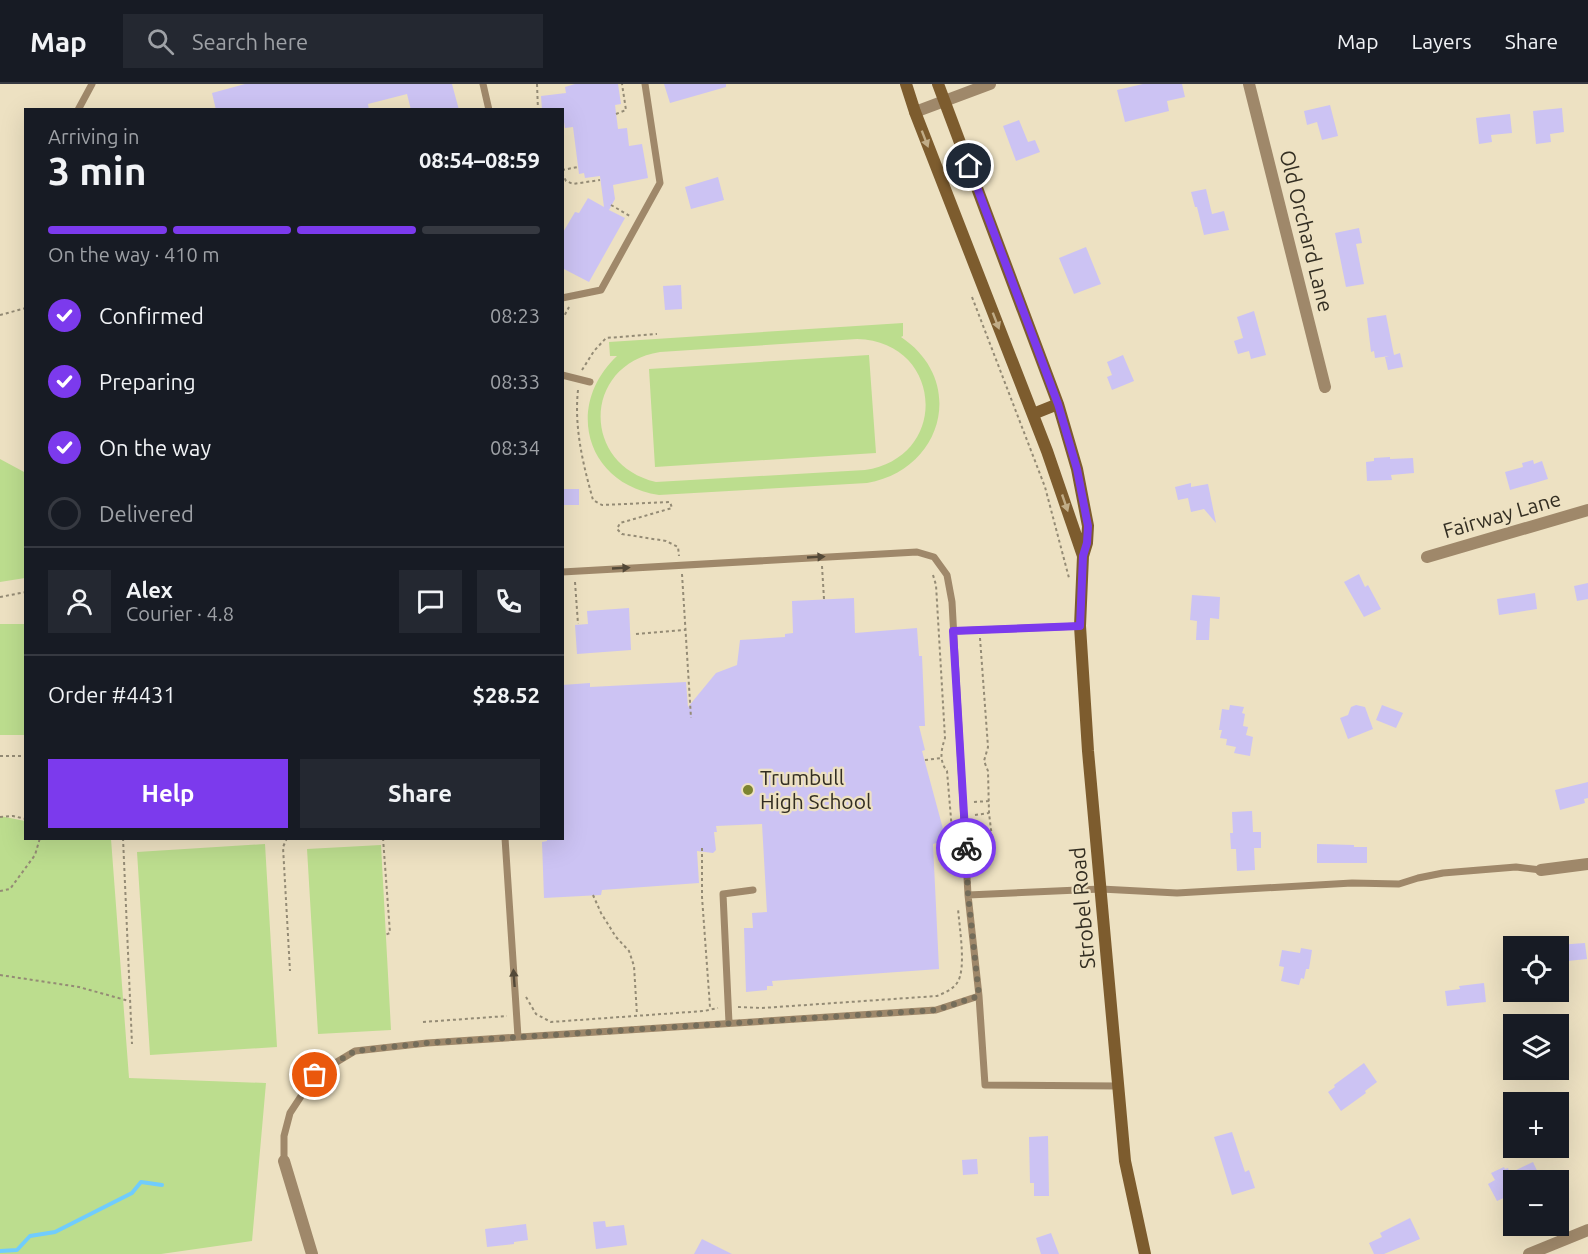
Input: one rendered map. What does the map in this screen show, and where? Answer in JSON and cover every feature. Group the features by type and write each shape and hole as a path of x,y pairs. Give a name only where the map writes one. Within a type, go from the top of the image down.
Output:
{"street":[{"name":"Strobel Road","path":"906,84 1033,414 1083,556"},
{"name":"Strobel Road","path":"938,84 1058,404 1077,469 1088,526 1087,543 1083,556 1080,626 1089,754 1125,1161 1145,1254"},
{"path":"915,112 990,84"},
{"name":"Old Orchard Lane","path":"1249,84 1325,387"},
{"path":"1033,414 1058,404"},
{"name":"Fairway Lane","path":"1427,557 1588,510"},
{"path":"1541,870 1588,864"},
{"path":"284,1161 312,1254"},
{"path":"1529,1254 1588,1230"}],"lane":[{"path":"79,108 92,84"},
{"path":"483,84 489,108"},
{"path":"566,297 601,290 660,183 645,84"},
{"path":"564,375 590,382"},
{"path":"564,572 917,552 934,556 947,575 952,602 968,894 979,996 985,1085 1118,1086"},
{"path":"953,631 1080,626"},
{"path":"505,840 518,1037"},
{"path":"968,894 1101,889 1177,893 1352,883 1399,884 1443,873 1516,867 1541,870"},
{"path":"729,1023 723,894 753,890"},
{"path":"284,1161 284,1136 290,1113 315,1075 355,1051 427,1043 936,1010 979,996"}],"path":[{"path":"537,84 538,108"},
{"path":"616,114 626,110 622,84"},
{"path":"564,170 578,167"},
{"path":"564,176 566,181 573,184 600,180"},
{"path":"611,205 632,217"},
{"path":"969,289 1045,488 1071,587"},
{"path":"564,316 570,306 566,297"},
{"path":"0,315 24,309"},
{"path":"657,334 606,338 594,351 580,373 578,434 584,470 593,500 603,505 670,502 672,508 620,523 617,529 622,534 666,541 678,547 691,718"},
{"path":"822,565 824,599"},
{"path":"928,568 933,574 936,585 945,738 941,749 943,765 947,771 956,887"},
{"path":"575,582 578,624"},
{"path":"0,597 24,592"},
{"path":"636,634 685,630"},
{"path":"980,630 988,747 984,761 988,771 993,846"},
{"path":"0,756 24,756"},
{"path":"925,760 942,758"},
{"path":"0,817 13,816 24,819"},
{"path":"0,891 10,889 35,855 39,840"},
{"path":"123,840 132,1044"},
{"path":"286,840 283,847 290,971"},
{"path":"383,840 390,933 385,934"},
{"path":"702,848 702,897 710,1008"},
{"path":"593,896 616,937 629,951 634,966 637,1016"},
{"path":"526,987 527,999 536,1014 551,1022 704,1011 710,1008 762,1008 937,996 949,991 957,983 962,972 957,898"},
{"path":"0,975 80,987 129,1001"},
{"path":"423,1022 536,1014"}],"green space":[{"path":"903,323 903,336 901,337 922,355 934,377 939,399 937,422 929,443 914,461 893,475 867,483 659,495 634,488 614,476 600,459 591,440 588,419 591,397 601,376 617,356 610,356 609,342","holes":["857,339 886,345 907,358 920,378 926,400 923,423 912,444 893,461 865,470 656,482 631,472 614,456 604,436 601,415 605,394 616,375 635,360 660,352"]},
{"path":"869,355 876,453 655,467 649,369"},
{"path":"0,459 24,472 24,578 0,582"},
{"path":"0,624 24,624 24,735 0,735"},
{"path":"0,816 24,821 24,840 111,840 129,1078 266,1083 252,1241 161,1254 0,1254"},
{"path":"265,844 277,1047 150,1055 137,852"},
{"path":"381,845 391,1030 318,1034 307,849"}],"building":[{"path":"245,84 452,84 458,108 410,108 407,94 368,104 369,108 216,108 212,93"},
{"path":"575,84 618,84 621,104 615,105 618,129 627,128 629,146 642,144 648,178 613,185 615,199 609,210 625,218 589,282 564,269 564,231 575,212 579,213 588,198 604,207 600,176 585,178 584,173 579,174 573,127 565,128 564,108 542,108 541,96 566,93 565,87"},
{"path":"664,84 726,84 726,87 670,103"},
{"path":"1143,84 1182,84 1185,97 1167,101 1169,111 1125,122 1117,90"},
{"path":"1330,105 1338,136 1322,140 1317,122 1307,125 1304,111"},
{"path":"1562,108 1564,132 1550,134 1551,142 1536,144 1533,111"},
{"path":"1510,114 1512,133 1491,135 1492,142 1479,144 1476,118"},
{"path":"1019,120 1028,142 1035,140 1040,152 1016,161 1003,126"},
{"path":"718,177 724,200 691,209 685,187"},
{"path":"1206,189 1212,214 1224,211 1229,230 1204,235 1191,192"},
{"path":"1359,228 1362,243 1356,244 1364,284 1346,287 1335,233"},
{"path":"1086,247 1101,284 1074,294 1059,258"},
{"path":"681,285 682,309 665,310 663,286"},
{"path":"1254,311 1266,355 1251,359 1249,351 1238,354 1234,341 1243,338 1237,317"},
{"path":"1386,315 1394,355 1400,353 1403,367 1388,370 1385,357 1389,356 1375,358 1374,351 1371,352 1367,318"},
{"path":"1123,355 1134,381 1112,390 1107,377 1112,375 1107,362"},
{"path":"1390,457 1390,459 1413,458 1414,473 1391,475 1392,480 1367,481 1366,462 1374,461 1374,458"},
{"path":"1533,460 1534,464 1542,461 1548,479 1510,490 1505,472 1523,467 1522,463"},
{"path":"1191,483 1191,487 1208,484 1216,523 1204,509 1191,512 1188,498 1178,500 1175,487"},
{"path":"564,489 579,489 579,505 564,505"},
{"path":"1359,574 1365,587 1368,585 1381,609 1364,617 1344,582"},
{"path":"1588,583 1588,599 1577,601 1574,586"},
{"path":"1535,593 1537,609 1499,615 1497,599"},
{"path":"1192,595 1220,597 1219,619 1210,618 1209,640 1196,640 1197,621 1190,620"},
{"name":"Trumbull High School","path":"854,598 855,633 917,628 919,656 922,656 925,726 919,726 925,750 922,751 946,840 933,844 939,969 772,981 773,986 767,986 767,990 746,992 744,928 753,928 752,913 767,912 762,824 716,826 717,832 714,832 716,850 713,853 697,851 699,883 602,890 601,895 544,898 542,842 564,840 564,685 590,683 590,687 686,682 688,707 716,673 737,665 740,640 785,637 785,634 793,633 792,601"},
{"path":"629,608 631,650 577,654 575,625 588,624 587,611"},
{"path":"1230,705 1244,707 1243,726 1248,727 1246,735 1253,737 1250,756 1234,753 1236,747 1226,745 1227,739 1220,738 1222,709 1229,710"},
{"path":"1356,705 1365,707 1373,729 1348,739 1340,718 1348,715 1351,707"},
{"path":"1382,705 1403,713 1396,728 1376,720"},
{"path":"1588,782 1588,798 1584,799 1585,803 1560,810 1555,790"},
{"path":"1252,811 1253,832 1261,832 1261,848 1254,848 1255,870 1237,871 1236,849 1231,849 1232,812"},
{"path":"1317,844 1367,847 1367,863 1317,863"},
{"path":"1585,943 1587,959 1569,961 1569,944"},
{"path":"1301,948 1312,950 1309,969 1306,969 1304,979 1301,978 1299,985 1281,981 1284,967 1279,966 1282,950 1300,953"},
{"path":"1484,983 1486,1002 1447,1006 1445,991 1460,989 1459,986"},
{"path":"1364,1063 1377,1082 1341,1111 1328,1092"},
{"path":"1232,1132 1245,1172 1249,1170 1255,1188 1232,1195 1214,1137"},
{"path":"1048,1136 1049,1196 1034,1196 1034,1183 1030,1183 1029,1137"},
{"path":"977,1159 978,1174 963,1175 962,1160"},
{"path":"1533,1162 1537,1170 1516,1170"},
{"path":"1504,1167 1509,1170 1503,1170 1503,1198 1497,1201 1488,1184 1495,1180 1491,1173"},
{"path":"1410,1218 1420,1239 1384,1254 1374,1254 1369,1243 1382,1237 1380,1233"},
{"path":"605,1221 606,1227 624,1225 627,1245 596,1249 593,1222"},
{"path":"526,1224 528,1240 487,1247 485,1229"},
{"path":"1051,1233 1059,1254 1041,1254 1036,1238"},
{"path":"702,1239 732,1254 694,1254"}],"waterway":[{"path":"0,1251 17,1250 30,1236 55,1232 132,1193 141,1182 162,1185"}],"way so far":[{"path":"315,1075 355,1051 427,1043 936,1010 979,996 968,894 966,848"}],"place":[{"name":"Trumbull High School","path":"748,790"}],"route":[{"path":"966,848 953,631 1080,626 1083,556 1087,543 1088,526 1077,469 1058,404 969,166"}]}
